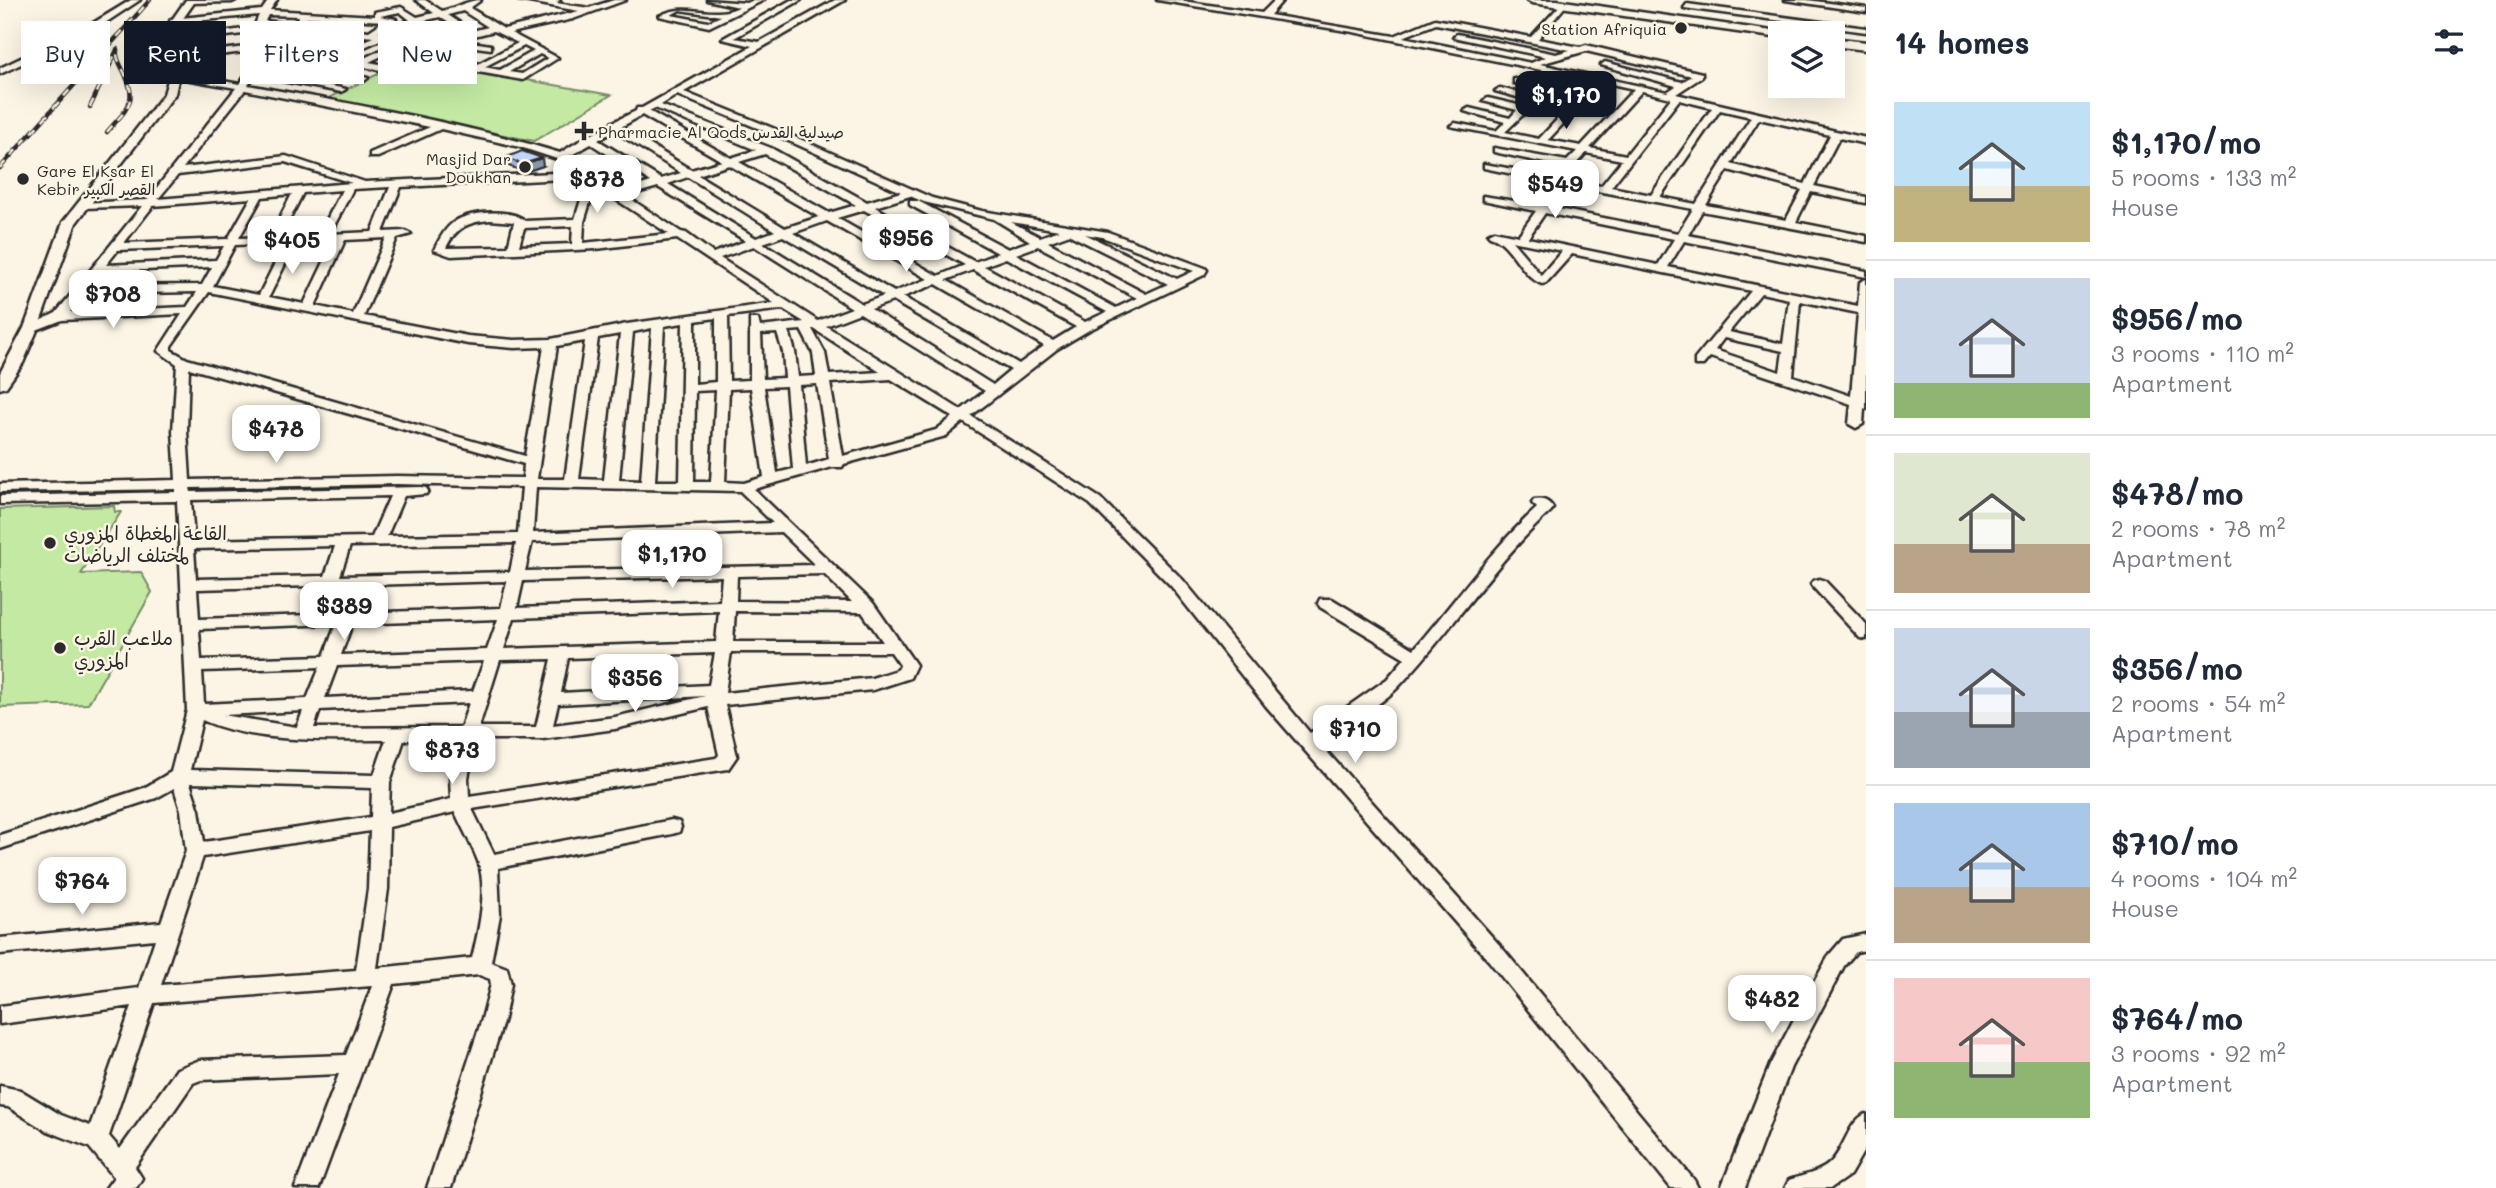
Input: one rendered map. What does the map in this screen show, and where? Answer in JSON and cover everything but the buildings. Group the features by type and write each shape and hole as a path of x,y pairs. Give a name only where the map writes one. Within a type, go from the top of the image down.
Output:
{"highway":[{"path":"1532,0 1768,32"},
{"path":"1845,43 1866,46"}],"main road":[{"path":"174,21 191,1"},
{"path":"0,384 15,363 31,328 64,236 84,205 165,102 172,84"}],"street":[{"path":"0,71 100,23 136,0"},
{"path":"191,1 233,0"},
{"path":"219,21 233,0"},
{"path":"263,21 265,12 274,0"},
{"path":"368,17 439,0"},
{"path":"390,1 416,20 464,8 477,0"},
{"path":"522,0 552,2 591,10"},
{"path":"477,33 506,32 622,0"},
{"path":"694,0 663,16 709,25"},
{"path":"711,0 748,6"},
{"path":"760,0 698,33 760,45"},
{"path":"726,39 797,0"},
{"path":"815,0 838,2"},
{"path":"1161,0 1395,38 1563,71 1866,141"},
{"path":"1264,16 1279,0"},
{"path":"1670,19 1697,0"},
{"path":"1789,0 1866,10"},
{"path":"1859,0 1866,1"},
{"path":"422,2 452,21"},
{"path":"561,157 612,126 838,2"},
{"path":"1533,40 1563,4"},
{"path":"1747,4 1866,20"},
{"path":"1687,6 1866,30"},
{"path":"679,7 728,15"},
{"path":"464,8 554,58 523,77 477,68"},
{"path":"174,21 265,12 392,20 373,32"},
{"path":"300,21 306,14"},
{"path":"477,53 506,32 510,20"},
{"path":"1395,38 1433,22 1580,49"},
{"path":"1443,48 1470,28"},
{"path":"364,31 378,33"},
{"path":"1457,37 1556,57"},
{"path":"477,68 524,43"},
{"path":"477,45 488,47"},
{"path":"1530,65 1588,48 1699,75 1671,97 1604,189"},
{"path":"501,73 540,51"},
{"path":"1586,76 1622,55"},
{"path":"1605,65 1683,85"},
{"path":"1498,134 1563,71"},
{"path":"364,78 378,72"},
{"path":"1541,142 1600,79"},
{"path":"1517,81 1546,87"},
{"path":"226,83 440,126 561,157 786,304 810,325 1005,442 1105,511 1177,583 1220,639 1309,743 1496,954 1686,1188"},
{"path":"313,84 341,89"},
{"path":"318,101 351,84"},
{"path":"61,316 243,86"},
{"path":"1521,240 1570,164 1639,89"},
{"path":"1500,91 1535,99"},
{"path":"677,92 799,142 904,194 1007,255 1116,313"},
{"path":"1488,101 1524,109"},
{"path":"646,107 766,150 1085,327"},
{"path":"646,107 825,218 1053,346"},
{"path":"1653,199 1717,107"},
{"path":"1469,111 1512,121"},
{"path":"1661,269 1756,116"},
{"path":"374,155 440,126"},
{"path":"612,126 784,232 1019,370"},
{"path":"1455,126 1629,158"},
{"path":"1477,130 1497,150 1502,169"},
{"path":"1789,225 1835,135"},
{"path":"589,139 752,243 994,391"},
{"path":"620,195 799,142"},
{"path":"1497,150 1570,164"},
{"path":"176,172 286,159 369,185"},
{"path":"1488,166 1866,239"},
{"path":"1726,166 1807,188 1866,200"},
{"path":"84,205 152,203 349,186 589,177"},
{"path":"577,245 589,177"},
{"path":"376,235 397,184"},
{"path":"323,238 349,186"},
{"path":"274,240 300,189"},
{"path":"259,192 206,288 164,351 183,362 531,462"},
{"path":"0,499 182,490 531,485 744,487 837,464 941,433 1053,346 1085,327 1201,270 1104,234 948,207 904,194 713,256"},
{"path":"1487,198 1866,274"},
{"path":"990,215 1145,298"},
{"path":"513,250 519,219 512,217 461,221 454,227 440,250 451,253 513,250 649,241 682,235"},
{"path":"519,225 579,222"},
{"path":"756,331 810,325 1073,229 1177,284"},
{"path":"117,247 399,235 357,318"},
{"path":"1569,250 1542,281 1498,235 1865,311"},
{"path":"308,308 341,237"},
{"path":"262,298 292,239"},
{"path":"99,269 220,263"},
{"path":"1856,424 1862,403 1866,282"},
{"path":"83,290 206,288 468,341 514,344 551,344 627,328 786,304"},
{"path":"1758,289 1703,357 1786,378 1862,403"},
{"path":"1786,378 1795,296"},
{"path":"751,309 756,331 757,385 771,479"},
{"path":"31,328 61,316 190,310"},
{"path":"718,485 723,386 722,313"},
{"path":"687,486 689,318"},
{"path":"648,486 658,323"},
{"path":"810,325 819,354 837,464"},
{"path":"611,486 627,328"},
{"path":"782,328 789,352 800,472"},
{"path":"1721,334 1789,349"},
{"path":"571,485 592,335"},
{"path":"480,966 489,931 492,902 488,863 460,804 459,778 468,733 508,613 525,538 531,462 551,344"},
{"path":"97,1139 196,851 190,810 179,775 196,710 182,490 180,430 183,362"},
{"path":"687,388 823,382 893,375"},
{"path":"0,488 399,491 531,485"},
{"path":"551,699 824,690 888,680 904,674 908,668 867,607 744,487"},
{"path":"378,540 399,491"},
{"path":"1309,743 1393,683 1517,534 1546,508 1539,503"},
{"path":"187,545 525,538 787,527"},
{"path":"331,580 344,542"},
{"path":"189,584 828,569"},
{"path":"196,851 382,822 460,804 722,764 728,757 727,747 715,695 723,647 730,571"},
{"path":"303,734 361,579"},
{"path":"1819,584 1866,634"},
{"path":"1325,603 1415,657"},
{"path":"191,624 726,606 867,607"},
{"path":"194,666 723,647 895,647"},
{"path":"543,733 561,654"},
{"path":"196,710 225,723 303,734 543,733 615,723 715,695"},
{"path":"196,710 479,697"},
{"path":"365,978 378,889 382,822 381,782 397,734"},
{"path":"0,842 150,793 179,775 381,782"},
{"path":"488,863 672,827"},
{"path":"0,946 168,930"},
{"path":"1733,1188 1781,1065 1812,1004 1843,953 1850,945 1866,942"},
{"path":"0,1015 146,995 480,966 500,974 501,984 493,1019 439,1188"},
{"path":"307,1188 387,975"},
{"path":"0,1096 12,1097 54,1123 97,1139 127,1180 175,1088 193,1072 352,1064"},
{"path":"1797,1188 1828,1180 1844,1166 1866,1124"}],"green space":[{"path":"477,71 611,95 534,141 324,100 357,84 364,84 364,81 378,74 378,84 477,84"},
{"name":"ملاعب القرب المزوري","path":"114,506 115,512 121,512 81,574 141,572 152,592 88,704 0,707 0,509"}],"railway":[{"path":"0,168 150,0"},
{"path":"90,107 117,50"},
{"path":"107,132 126,110 131,97 117,50"}],"place":[{"name":"Station Afriquia","path":"1681,28"},
{"name":"Pharmacie Al Qods صيدلية القدس","path":"584,131"},
{"name":"Masjid Dar Doukhan","path":"525,167"},
{"name":"Gare El Ksar El Kebir القصر الكبير","path":"23,179"},
{"name":"القاعة المغطاة المزوري لمختلف الرياضات","path":"50,543"},
{"name":"ملاعب القرب المزوري","path":"60,648"}]}
